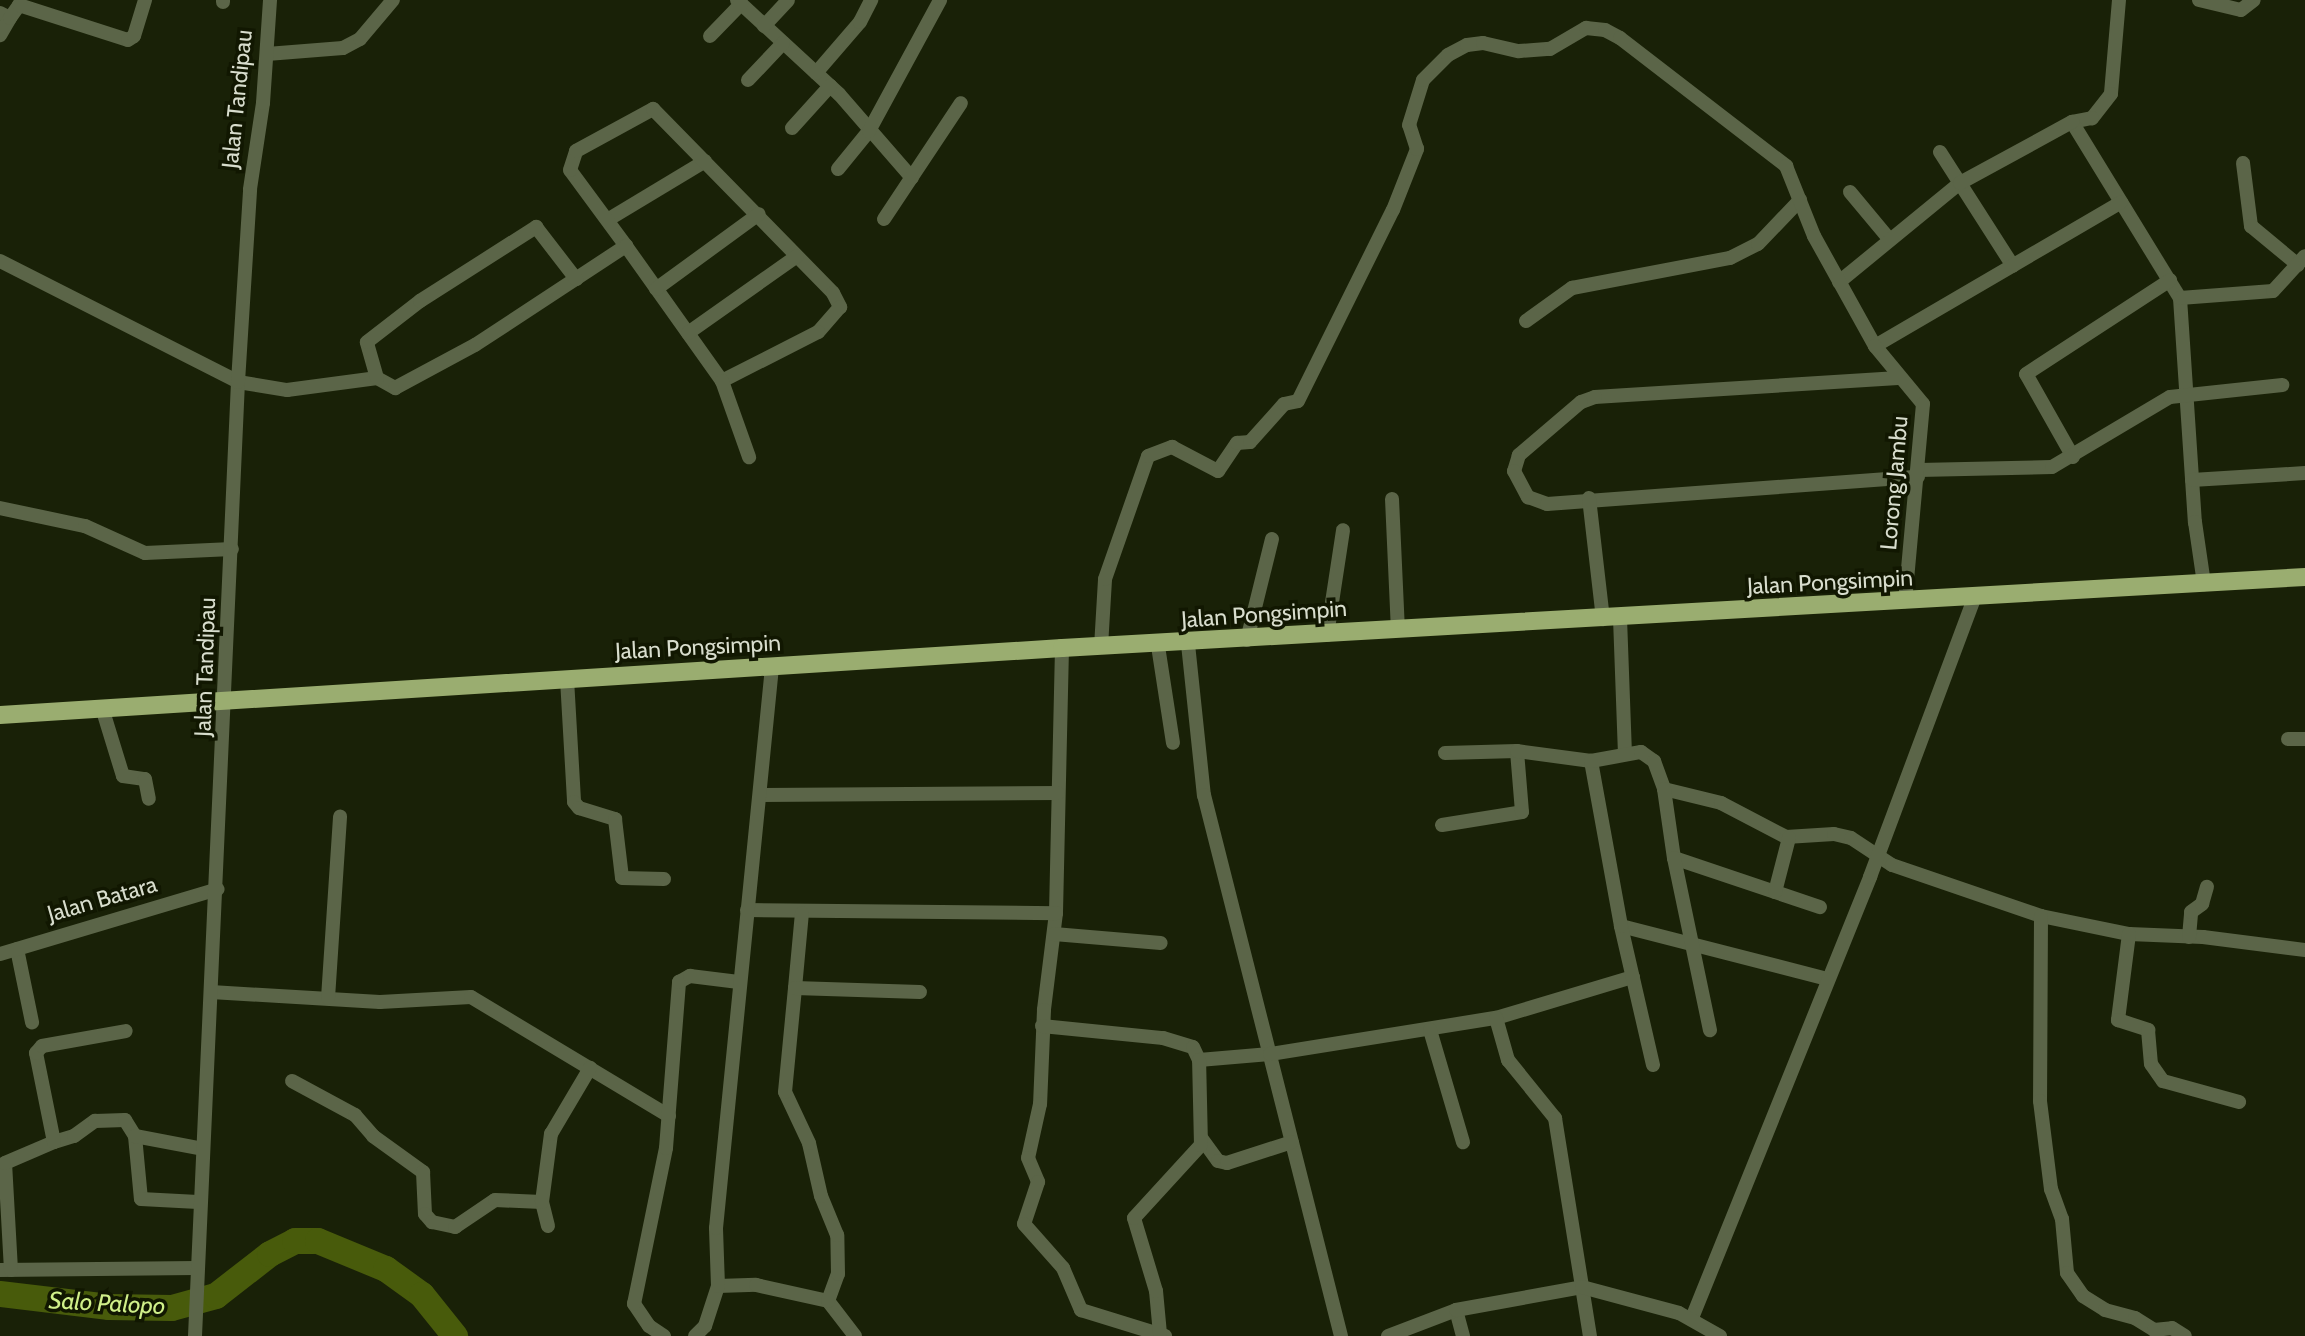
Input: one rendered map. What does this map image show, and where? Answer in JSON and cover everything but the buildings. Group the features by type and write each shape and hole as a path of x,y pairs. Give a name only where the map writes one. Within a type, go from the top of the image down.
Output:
{"main road":[{"name":"Jalan Pongsimpin","path":"0,715 103,711 226,700 1062,648 1158,646 1398,630 1975,599 2305,577"}],"street":[{"path":"0,35 5,15 19,5 128,40 134,36 145,0"},
{"name":"Jalan Tandipau","path":"195,1330 198,1202 218,890 238,382 250,189 267,54 270,0"},
{"path":"267,54 343,48 360,39 393,0"},
{"path":"764,26 788,0"},
{"path":"816,73 860,22 871,0"},
{"path":"838,169 869,131 940,0"},
{"path":"1839,282 1960,183 2072,122 2092,118 2111,94 2119,0"},
{"path":"2199,0 2241,10 2254,0"},
{"path":"710,36 739,2 830,86 912,178"},
{"name":"Lorong Jambu","path":"1101,647 1105,579 1148,456 1172,447 1220,470 1237,443 1250,442 1282,407 1297,401 1393,210 1417,149 1409,125 1422,82 1456,49 1475,43 1519,51 1550,48 1583,28 1605,30 1786,166 1839,282 1875,346 1898,379 1924,407 1905,601"},
{"path":"748,80 783,43"},
{"path":"792,128 830,86"},
{"path":"884,219 961,103"},
{"path":"722,381 818,332 840,307 758,214 653,109 576,151 570,170 609,219 722,381 749,457"},
{"path":"2072,122 2180,298 2192,480 2204,584"},
{"path":"1940,152 2013,266"},
{"path":"609,219 705,161"},
{"path":"2180,298 2273,291 2302,260 2251,226 2243,163"},
{"path":"1850,192 1890,240"},
{"path":"1526,321 1572,288 1730,258 1758,244 1800,200"},
{"path":"1875,346 2121,202"},
{"path":"656,289 758,214"},
{"path":"377,378 367,342 420,301 536,227 576,279"},
{"path":"0,261 238,382 287,390 377,378 395,388 475,345 626,246"},
{"path":"688,332 797,256"},
{"path":"2073,457 2026,374 2169,280"},
{"path":"1898,379 1587,399 1519,455 1514,467 1524,493 1535,502 1919,474 2038,469 2073,457 2166,399 2187,394 2282,385"},
{"path":"2192,480 2305,473"},
{"path":"1589,498 1611,618 1625,754"},
{"path":"1392,499 1398,630"},
{"path":"0,508 85,526 145,553 232,548"},
{"path":"1327,635 1343,530"},
{"path":"1247,640 1272,539"},
{"path":"1692,1318 1877,858 1975,599"},
{"path":"1188,644 1204,795 1341,1336"},
{"path":"1158,646 1173,743"},
{"path":"1042,1026 1163,1038 1193,1047 1199,1060 1202,1139 1199,1148 1134,1218 1156,1291 1163,1335 1081,1310 1063,1268 1024,1223 1038,1182 1028,1158 1040,1104 1042,1026 1056,913 1062,648"},
{"path":"695,1336 705,1326 718,1286 716,1228 772,667"},
{"path":"567,679 574,802 579,808 615,819 622,878 664,879"},
{"path":"103,711 123,776 145,779 149,799"},
{"path":"2288,739 2305,739"},
{"path":"1442,825 1522,812 1517,751"},
{"path":"1445,753 1517,751 1591,761 1625,754 1651,757 1664,789 1674,858 1710,1030"},
{"path":"1591,761 1621,926 1653,1065"},
{"path":"1664,789 1721,803 1789,838 1840,835 1877,858 2041,916 2129,934 2189,937 2305,950"},
{"path":"760,795 1058,793"},
{"path":"328,998 340,816"},
{"path":"1775,892 1789,838"},
{"path":"1674,858 1820,907"},
{"path":"2189,937 2191,912 2202,904 2207,887"},
{"name":"Jalan Batara","path":"0,954 218,890"},
{"path":"747,910 802,913 1056,913"},
{"path":"802,913 785,1092 812,1151 821,1196 836,1235 838,1274 828,1301"},
{"path":"2041,916 2040,1101 2051,1189 2062,1219 2067,1273 2083,1296 2105,1310 2136,1318 2154,1330 2172,1328 2185,1336"},
{"path":"1621,926 1690,940 1828,979"},
{"path":"1054,934 1161,943"},
{"path":"2129,934 2118,1020 2148,1030 2151,1064 2163,1080 2239,1102"},
{"path":"17,949 32,1022"},
{"path":"664,1336 649,1326 634,1304 663,1171 679,982 690,976 739,982"},
{"path":"1199,1060 1270,1054 1496,1018 1633,977"},
{"path":"795,988 920,992"},
{"path":"211,992 380,1002 471,997 669,1116"},
{"path":"1496,1018 1506,1057 1555,1118 1590,1336"},
{"path":"1430,1030 1464,1142"},
{"path":"54,1142 37,1058 39,1048 126,1031"},
{"path":"548,1226 542,1202 551,1134 590,1068"},
{"path":"292,1081 355,1115 373,1136 423,1172 425,1214 432,1222 455,1227 495,1200 542,1202"},
{"path":"197,1274 6,1270 6,1161 102,1120 125,1120 135,1136 141,1199 198,1202"},
{"path":"135,1136 203,1149"},
{"path":"1202,1139 1218,1161 1227,1163 1292,1142"},
{"path":"718,1286 756,1284 828,1301 855,1336"},
{"path":"1388,1336 1457,1310 1582,1287 1692,1318 1720,1336"},
{"path":"1457,1310 1463,1336"}],"waterway":[{"name":"Salo Palopo","path":"0,1294 109,1307 172,1308 216,1296 270,1254 295,1241 318,1241 386,1269 422,1295 455,1336"}]}
